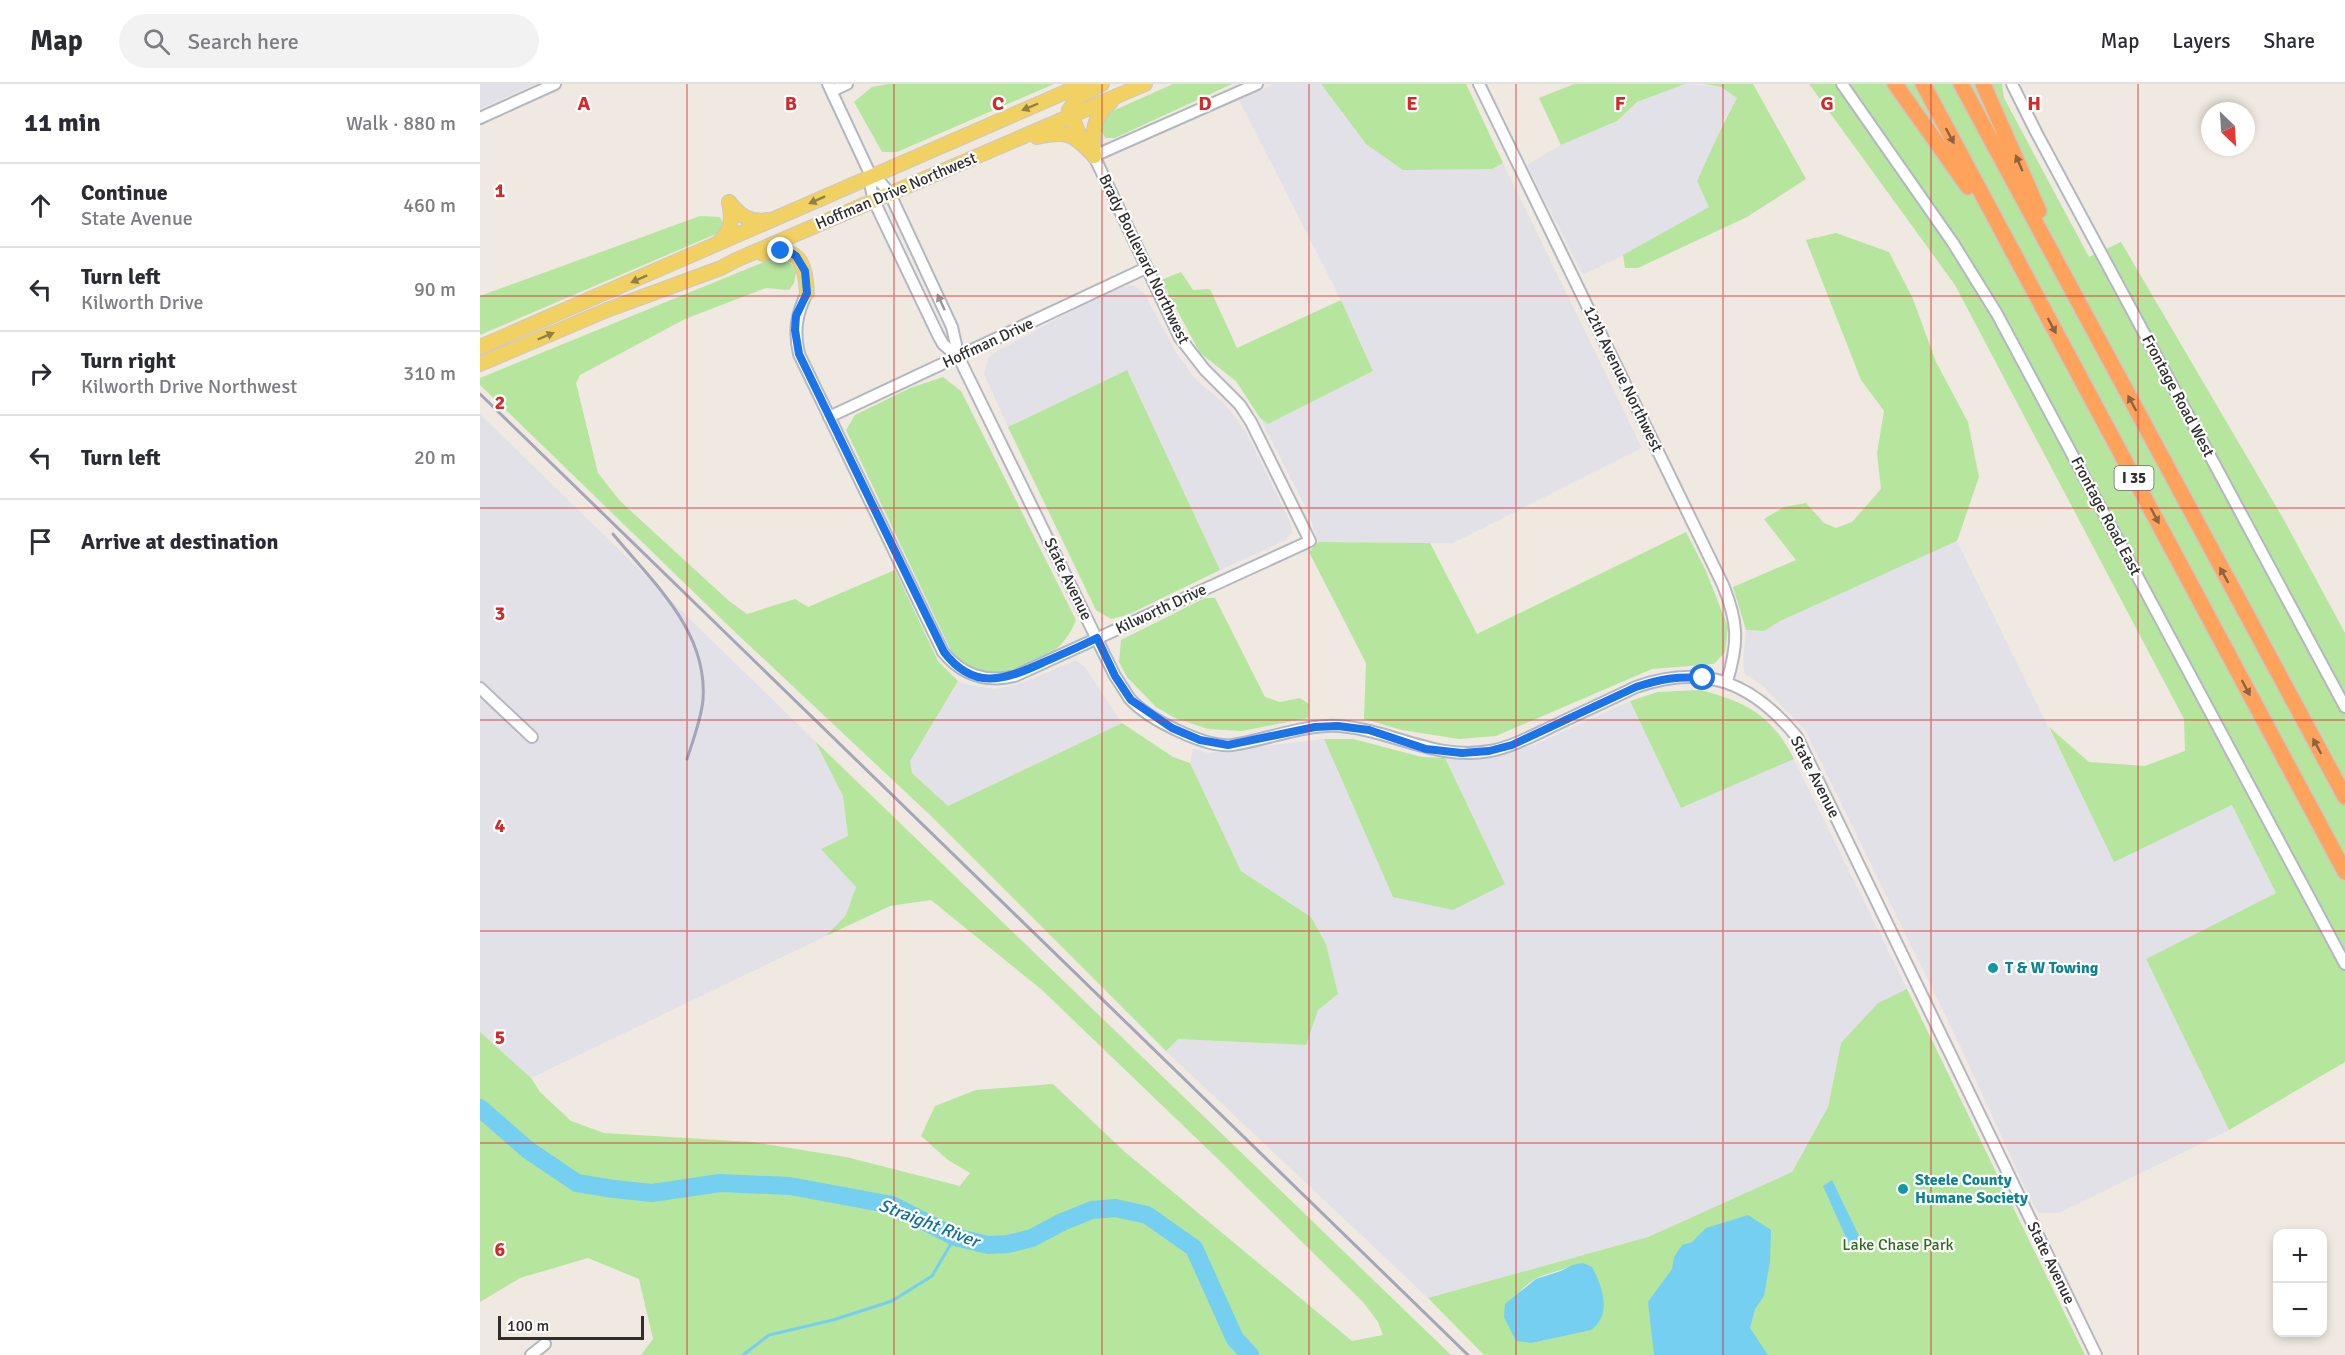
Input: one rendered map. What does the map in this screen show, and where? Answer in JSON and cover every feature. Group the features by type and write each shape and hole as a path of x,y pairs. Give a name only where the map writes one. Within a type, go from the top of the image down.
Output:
{"highway":[{"path":"1895,84 1957,170 2036,296"},
{"name":"I 35","path":"1923,84 2345,872"},
{"name":"I 35","path":"1961,84 2345,797"},
{"path":"1983,84 2075,294"}],"main road":[{"name":"Hoffman Drive Northwest","path":"480,347 1084,84"},
{"path":"1090,152 1069,110 1078,97 1102,84"},
{"name":"Hoffman Drive Northwest","path":"486,362 607,310 721,268 1145,84"},
{"path":"1090,152 1095,122 1106,106 1122,94"},
{"path":"1006,144 1058,133 1079,139 1090,152"},
{"path":"713,246 730,230 732,222 729,202 736,211 749,219 757,222 773,219"},
{"path":"721,268 765,253 790,252 802,263 807,293"}],"street":[{"path":"480,118 555,84"},
{"path":"847,84 830,88 871,177 874,201 938,335 943,344 959,358"},
{"path":"1090,152 1257,84"},
{"name":"12th Avenue Northwest","path":"1479,84 1733,609 1737,631 1734,657 1727,681"},
{"name":"Frontage Road East","path":"1842,84 1953,243 1997,314 2345,964"},
{"name":"Frontage Road West","path":"2012,84 2345,707"},
{"name":"Brady Boulevard Northwest","path":"1090,152 1180,338 1191,355 1227,390 1251,422 1310,541"},
{"path":"871,177 882,184 890,194 952,327 959,358"},
{"name":"Hoffman Drive","path":"829,417 959,358 1146,268"},
{"path":"807,293 796,316 796,344 829,417"},
{"name":"State Avenue","path":"959,358 1115,676 1131,700 1172,728 1200,740 1228,745 1315,727 1338,726 1369,730 1426,749 1462,753 1489,751 1512,745 1636,687 1656,680 1679,676 1727,681 1759,699 1780,716 1797,737 2096,1355"},
{"name":"Kilworth Drive","path":"829,417 944,652 960,669 978,677 993,680 1015,676 1310,541"},
{"path":"480,688 532,737"},
{"path":"531,1355 545,1344"}],"shaded area":[{"path":"480,84 536,84 480,109"},
{"path":"1274,84 1321,84 1366,144 1492,169 1503,163 1642,448 1453,543 1318,542 1310,516 1260,418 1268,424 1373,370 1341,300 1239,100"},
{"path":"1685,84 1721,87 1737,98 1723,121 1716,143 1709,207 1650,242 1583,275 1527,165 1561,145 1617,121 1637,102"},
{"path":"1133,285 1144,293 1177,354 1197,381 1224,403 1246,432 1290,522 1292,533 1284,541 1220,570 1127,370 1008,427 984,374 988,359 994,353 1112,289"},
{"path":"480,414 815,741 843,796 848,837 822,849 856,887 846,915 826,936 531,1078 480,1032"},
{"path":"1957,541 2114,861 2232,805 2276,893 2146,959 2229,1130 2059,1213 2038,1213 1957,1039 1805,730 1763,686 1745,674 1743,664 1746,630 1764,631 1779,621"},
{"path":"1076,660 1085,667 1122,723 948,806 912,773 910,761 958,681 995,689 1022,683"},
{"path":"1630,701 1681,808 1794,759 1907,989 1841,1043 1828,1107 1792,1172 1648,1237 1428,1298 1166,1051 1178,1039 1306,1045 1311,917 1241,871 1190,763 1193,748 1208,753 1324,739 1393,897 1505,884 1445,758 1492,757 1534,745"}],"green space":[{"path":"889,84 1054,84 897,152 882,152 854,102 872,87"},
{"path":"1173,84 1232,84 1115,138 1105,138 1100,128 1108,113"},
{"path":"1321,84 1466,84 1503,163 1492,169 1403,170 1366,144"},
{"path":"1574,84 1685,84 1637,102 1617,121 1561,145 1539,98"},
{"path":"1704,84 1753,84 1806,179 1747,217 1638,268 1625,268 1623,255 1709,207 1697,181 1737,98 1721,87"},
{"path":"1809,84 2002,84 2004,98 2089,257 2121,242 2284,520 2345,633 2345,1062 2229,1130 2146,959 2276,893 2232,805 2114,862 2049,727 2089,762 2145,766 2185,751 2184,719 1955,285"},
{"path":"700,216 720,217 724,225 716,234 480,335 480,296"},
{"path":"1836,233 1889,252 1913,299 1936,362 1968,422 1979,477 1957,541 1780,621 1764,631 1746,630 1733,587 1796,560 1764,519 1784,507 1806,503 1824,523 1836,528 1852,522 1881,489 1877,453 1884,411 1861,380 1806,240"},
{"path":"781,257 797,268 794,283 789,290 766,288 685,319 580,375 576,383 598,473 620,501 729,601 747,614 795,599 808,607 895,570 938,661 958,681 910,761 912,773 948,806 1122,723 1173,757 1190,763 1241,871 1311,917 1326,944 1338,994 1318,1010 1306,1045 1178,1039 1166,1051 930,815 735,632 480,385 480,378"},
{"path":"1181,272 1193,290 1210,289 1237,348 1341,300 1373,371 1268,424 1260,418 1236,381 1200,353 1161,280"},
{"path":"1127,370 1220,570 1127,615 1111,619 1096,610 1008,427"},
{"path":"943,377 961,391 1076,620 1066,639 1051,653 1024,666 996,674 975,669 953,655 846,430 855,415 910,388"},
{"path":"1686,532 1705,569 1728,627 1725,652 1714,664 1652,669 1496,736 1459,739 1402,730 1364,719 1366,663 1309,552 1318,542 1430,543 1477,634"},
{"path":"1205,598 1215,598 1265,697 1280,702 1300,698 1309,704 1308,718 1242,731 1208,729 1175,718 1156,707 1127,677 1119,662 1121,640"},
{"path":"1701,690 1745,706 1767,721 1794,759 1681,808 1630,701 1658,692"},
{"path":"1324,739 1353,739 1422,757 1445,758 1505,884 1453,910 1393,897"},
{"path":"815,741 1451,1355 641,1355 653,1339 639,1279 588,1258 520,1278 480,1302 480,1032 531,1078 540,1092 571,1121 604,1133 752,1142 846,1157 960,1186 970,1173 948,1160 921,1136 935,1106 976,1090 1053,1084 1125,1152 1352,1341 1383,1335 1378,1322 1363,1302 1219,1160 1042,990 931,900 890,906 826,936 846,915 856,887 821,849 848,836 843,796"},
{"name":"Lake Chase Park","path":"1907,989 2085,1355 1484,1355 1428,1298 1648,1237 1792,1172 1828,1107 1841,1043 1878,1003","holes":["1572,1265 1572,1334 1532,1343 1504,1317 1516,1296 1529,1283"]}],"water":[{"path":"1832,1180 1860,1238 1862,1248 1852,1251 1823,1186"},
{"path":"1748,1215 1771,1230 1770,1262 1764,1296 1755,1309 1750,1328 1768,1355 1654,1355 1648,1302 1672,1269 1674,1257 1682,1245 1692,1242 1706,1228"},
{"path":"1583,1263 1592,1267 1602,1291 1604,1308 1598,1323 1591,1330 1532,1343 1516,1341 1504,1317 1505,1304 1536,1279"}],"waterway":[{"name":"Straight River","path":"480,1108 528,1150 577,1183 614,1189 652,1193 720,1183 790,1186 892,1205 955,1237 988,1245 1008,1244 1032,1238 1062,1222 1092,1210 1115,1208 1147,1215 1194,1248 1235,1339 1250,1355"},
{"path":"743,1355 769,1335 833,1320 892,1301 932,1276 955,1237"}],"railway":[{"path":"480,394 1468,1355"},
{"path":"613,534 661,590 688,630 697,652 702,675 703,700 699,722 687,759"}],"place":[{"name":"T & W Towing","path":"1993,968"},
{"name":"Steele County Humane Society","path":"1903,1189"}],"route":[{"path":"781,251 790,252 796,256 805,271 807,293 796,316 796,344 799,354 944,652 960,669 969,674 993,680 1015,676 1097,638 1115,676 1131,700 1172,728 1200,740 1228,745 1315,727 1338,726 1369,730 1426,749 1462,753 1489,751 1512,745 1636,687 1656,680 1679,676 1703,678"}]}
